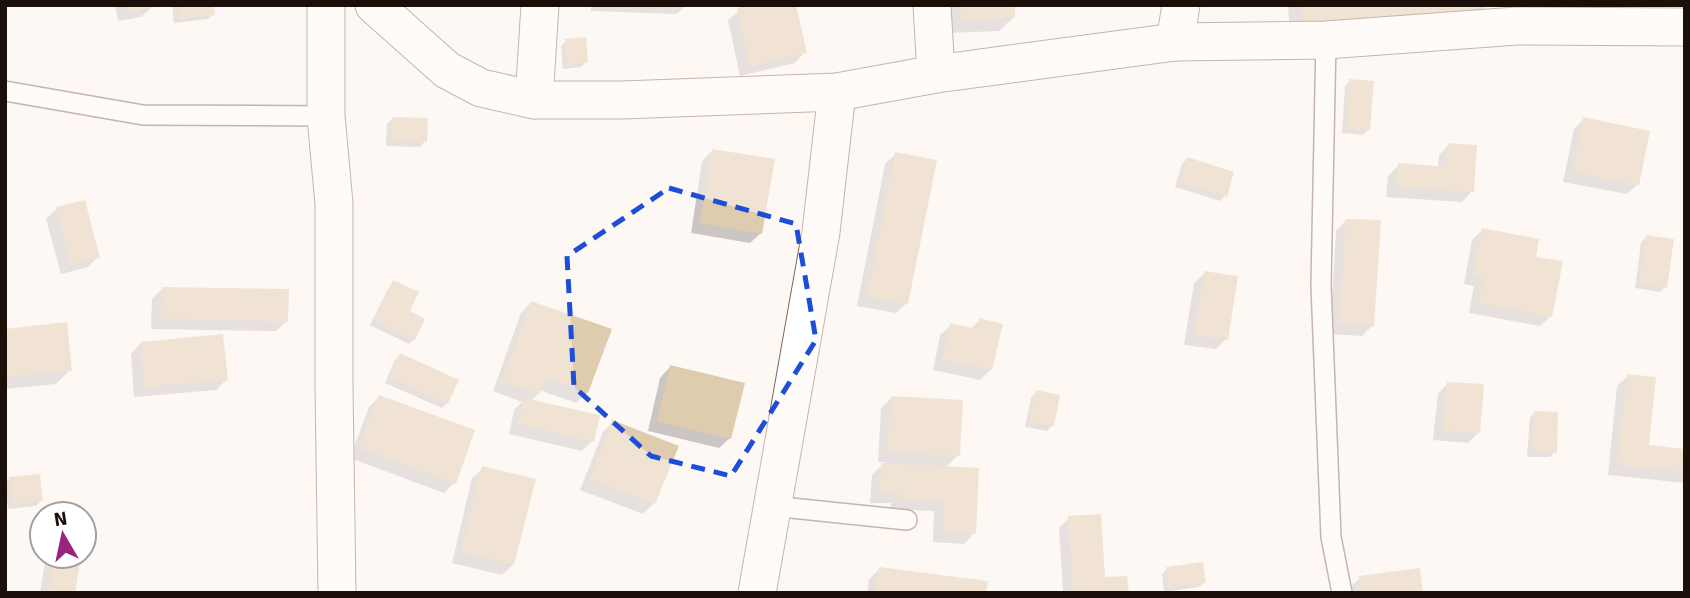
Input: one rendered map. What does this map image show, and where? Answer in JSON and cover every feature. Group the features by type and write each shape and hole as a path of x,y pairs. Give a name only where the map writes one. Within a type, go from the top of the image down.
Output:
{"street":[{"path":"326,5 326,116 334,204 337,593"},
{"path":"374,5 447,71 481,88 534,100 837,93 936,74 1175,42 1326,40 1518,16 1685,27"},
{"path":"534,100 540,5"},
{"path":"932,5 936,74"},
{"path":"1175,42 1181,5"},
{"path":"757,593 821,232 837,93"}],"lane":[{"path":"1326,40 1321,285 1331,537 1342,593"},
{"path":"5,91 143,115 326,116"},
{"path":"772,506 907,520"}],"highlighted area":[{"path":"669,188 796,224 816,340 731,476 651,456 574,387 567,256"}],"building":[{"path":"127,5 153,5 153,8 128,12"},
{"path":"177,5 214,5 215,15 179,19"},
{"path":"751,5 796,5 807,53 750,67 737,8"},
{"path":"960,5 1015,5 1015,17 961,20"},
{"path":"1302,5 1486,5 1486,11 1303,22"},
{"path":"586,37 588,63 567,64 565,39"},
{"path":"1349,79 1374,81 1370,130 1346,129"},
{"path":"392,117 428,118 427,142 391,141"},
{"path":"1583,117 1650,131 1639,185 1573,172"},
{"path":"1448,143 1477,145 1474,192 1396,187 1398,163 1447,167"},
{"path":"712,149 775,159 762,234 700,223"},
{"path":"895,152 937,160 908,304 867,296"},
{"path":"1187,157 1234,172 1227,197 1179,182"},
{"path":"85,200 100,258 71,265 56,207"},
{"path":"1346,219 1381,220 1374,326 1339,324"},
{"path":"1482,228 1539,239 1536,257 1563,261 1552,317 1479,303 1483,276 1473,274"},
{"path":"1646,235 1674,239 1667,288 1639,283"},
{"path":"1204,271 1238,276 1228,340 1194,335"},
{"path":"393,280 419,292 410,311 425,319 415,340 374,319"},
{"path":"162,287 289,289 288,322 161,319"},
{"path":"531,301 612,329 588,393 545,378 540,394 502,381"},
{"path":"979,318 1003,324 992,370 942,360 950,323 977,329"},
{"path":"67,322 72,371 5,377 5,329"},
{"path":"223,334 228,380 144,387 141,342"},
{"path":"400,353 459,380 448,404 389,377"},
{"path":"670,365 745,383 731,439 657,421"},
{"path":"1627,374 1656,377 1649,445 1685,449 1685,472 1617,465"},
{"path":"1447,382 1484,384 1480,433 1443,431"},
{"path":"1036,390 1060,395 1054,426 1029,422"},
{"path":"379,395 475,430 456,484 359,448"},
{"path":"891,396 963,400 960,456 887,452"},
{"path":"524,398 600,415 594,442 518,424"},
{"path":"1534,411 1558,412 1557,453 1532,452"},
{"path":"612,420 679,446 655,504 590,479"},
{"path":"881,463 979,468 976,534 942,533 944,501 900,499 900,494 880,493"},
{"path":"482,466 536,479 514,565 461,552"},
{"path":"40,474 43,500 12,504 9,477"},
{"path":"1101,514 1105,577 1127,576 1129,593 1073,593 1068,516"},
{"path":"1203,562 1206,583 1168,587 1166,567"},
{"path":"879,567 988,581 986,593 876,593"},
{"path":"1420,568 1423,593 1361,593 1359,576"},
{"path":"52,570 79,570 75,593 48,593"}]}
